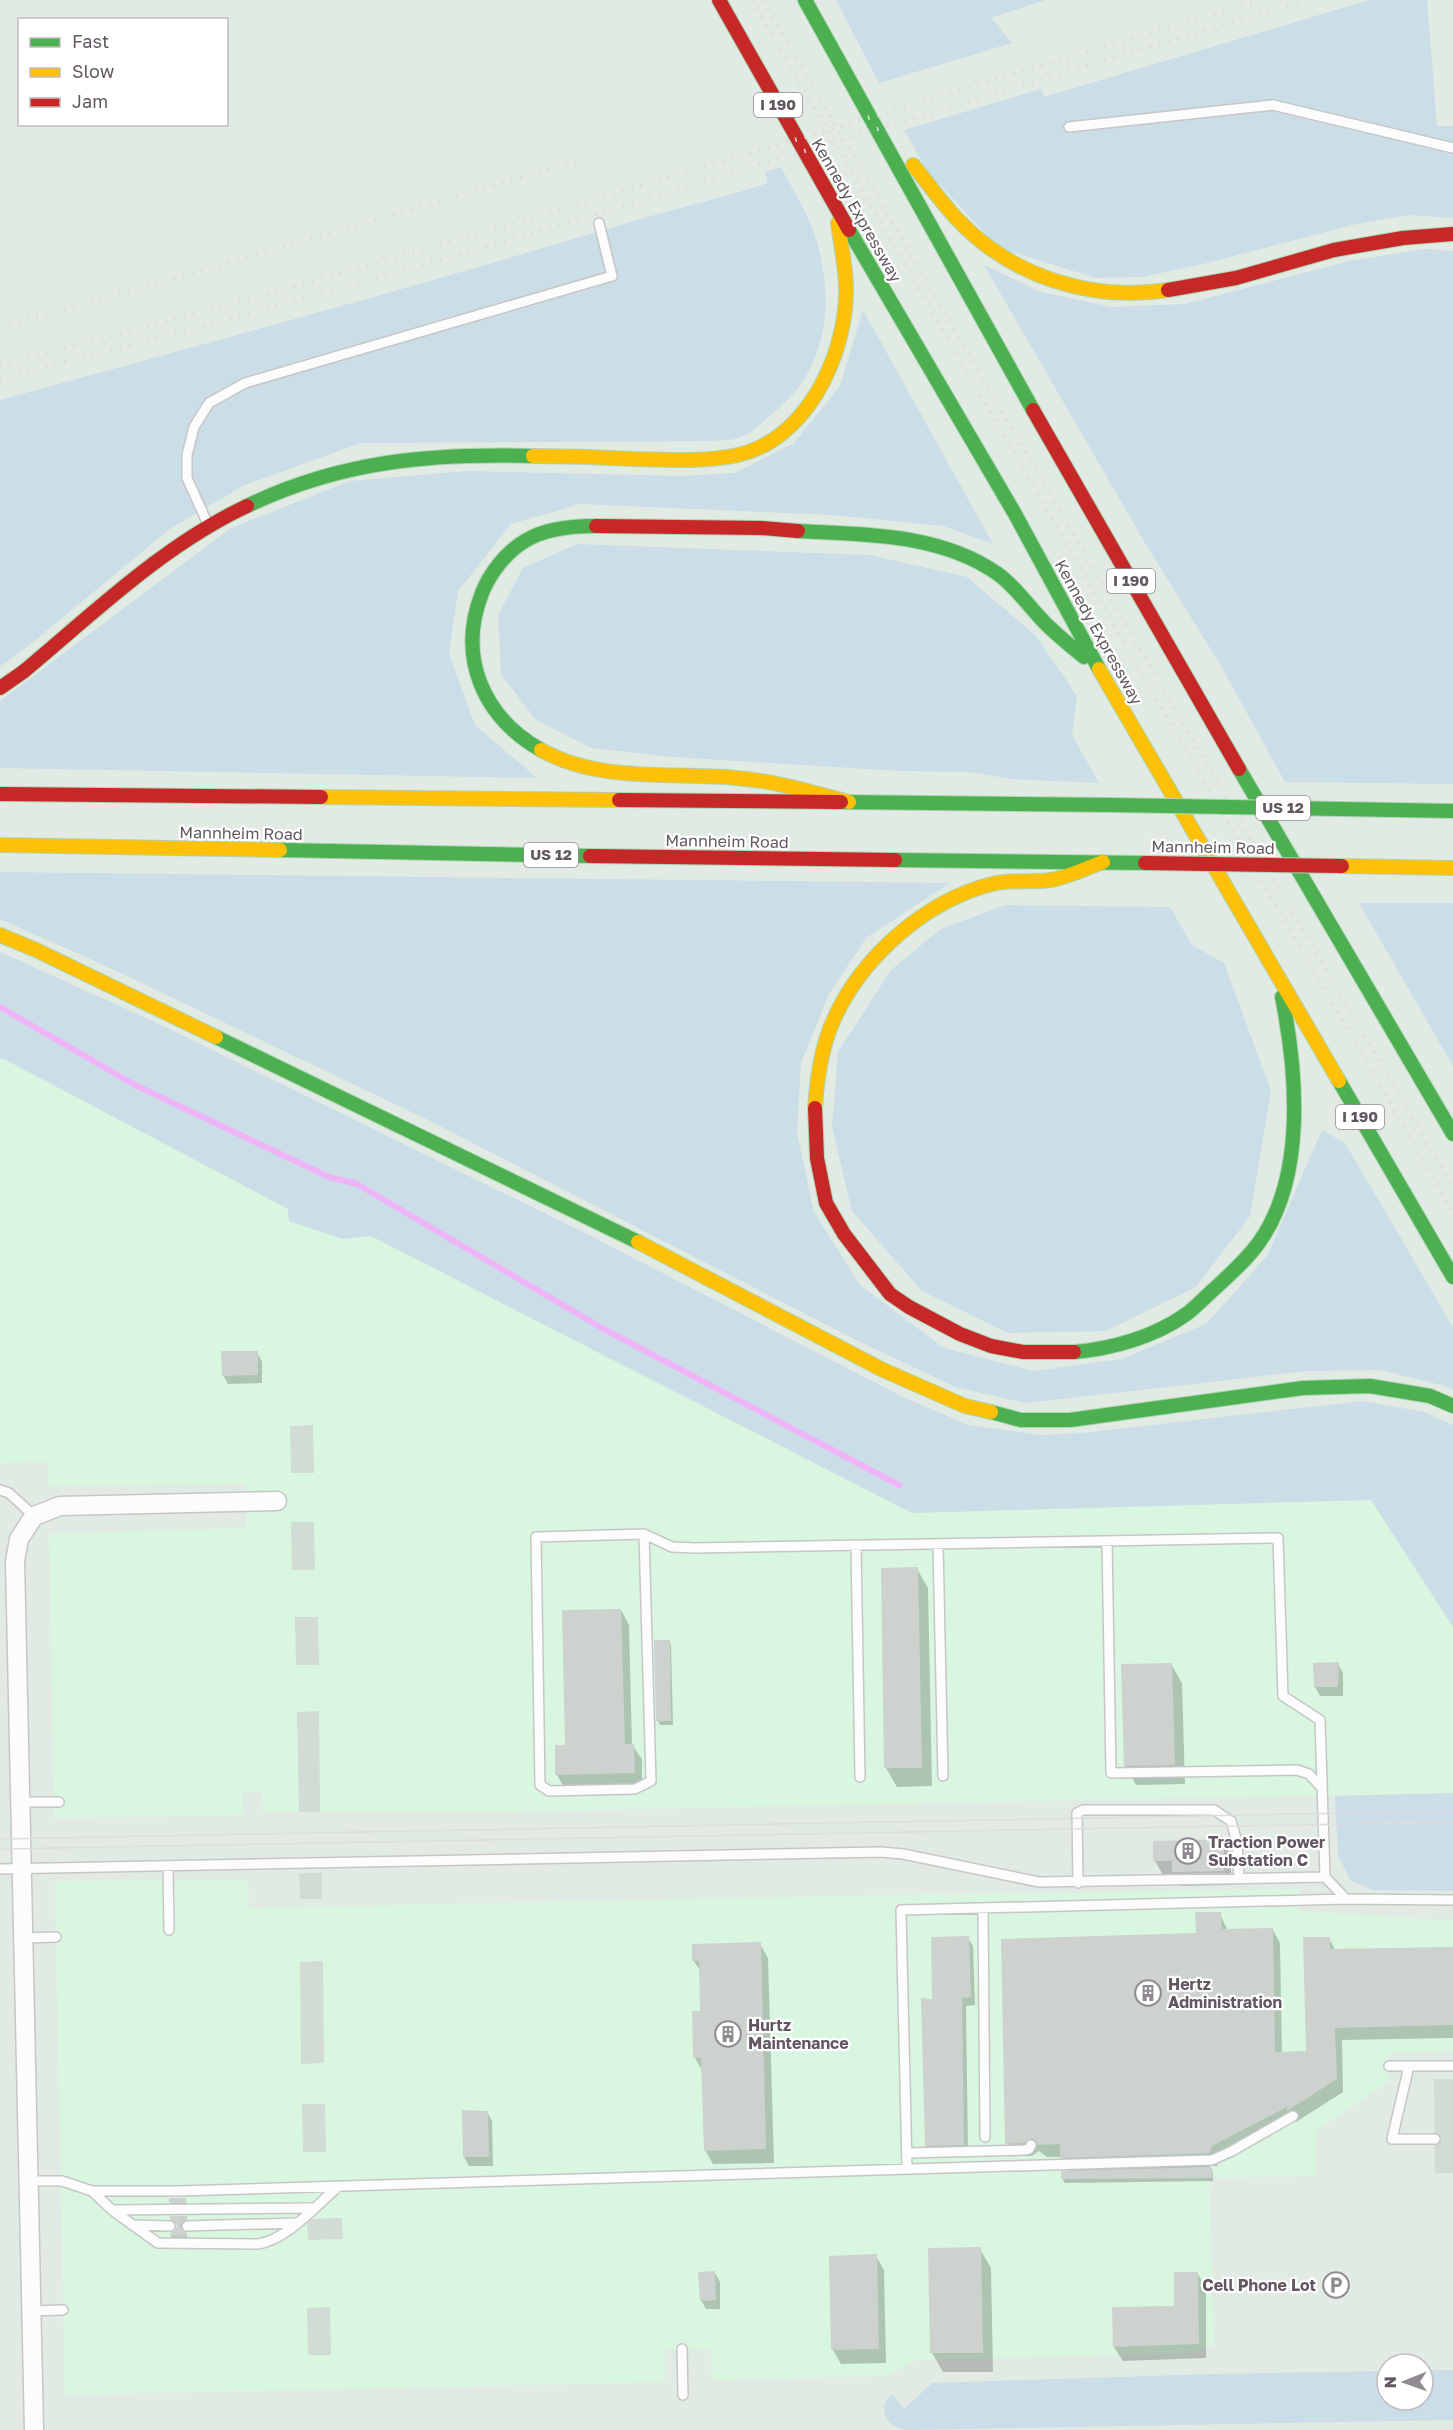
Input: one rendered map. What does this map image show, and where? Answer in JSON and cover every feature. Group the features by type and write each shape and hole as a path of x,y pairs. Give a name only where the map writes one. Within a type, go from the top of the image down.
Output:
{"main road":[{"name":"Kennedy Expressway","path":"719,0 837,210 1015,514 1100,671 1453,1277"},
{"name":"I 190","path":"805,0 999,351 1247,783 1453,1134"},
{"path":"864,108 961,223 1011,263 1044,277 1098,292 1159,291 1236,278 1334,250 1403,238 1453,234"},
{"path":"0,688 174,547 209,526 299,484 343,470 447,456 680,459 721,458 754,450 779,435 807,406 830,369 843,333 846,296 837,210"},
{"path":"849,802 761,780 622,772 571,763 532,745 498,714 480,685 472,655 472,644 473,620 483,588 503,560 525,541 552,531 581,526 761,528 888,537 934,544 969,557 999,575 1047,625 1100,671"},
{"name":"US 12","path":"0,794 849,802 1453,811"},
{"name":"Mannheim Road","path":"0,845 639,857 1145,862 1453,868"},
{"path":"1103,862 1058,879 995,883 938,906 878,952 858,976 837,1010 821,1053 815,1098 815,1149 827,1204 856,1251 892,1295 954,1334 1022,1354 1086,1353 1135,1341 1185,1315 1238,1268 1270,1225 1289,1163 1292,1129 1290,1040 1282,998 1267,956"},
{"path":"0,935 36,950 671,1258 883,1370 965,1406 1021,1420 1070,1420 1303,1388 1370,1386 1430,1396 1453,1406"},
{"path":"1405,1052 1453,1122"}],"street":[{"path":"34,2430 15,1561 19,1539 34,1516 60,1506 277,1501"}],"lane":[{"path":"1069,127 1272,105 1453,148"},
{"path":"209,526 187,478 187,455 194,427 209,403 245,383 612,276 599,223"},
{"path":"0,1490 9,1493 34,1516"},
{"path":"644,1534 651,1781 635,1789 549,1791 540,1785 536,1537 644,1534 672,1548 1278,1538 1283,1696 1320,1720 1325,1877 1346,1899"},
{"path":"1107,1541 1111,1773 1297,1770 1309,1774 1321,1787"},
{"path":"938,1545 943,1776"},
{"path":"856,1546 860,1777"},
{"path":"20,1802 59,1802"},
{"path":"1078,1882 1077,1813 1083,1810 1214,1810 1231,1821 1238,1842 1239,1879"},
{"path":"0,1869 881,1852 903,1854 1039,1882 1325,1877"},
{"path":"168,1866 169,1930"},
{"path":"907,2168 902,1910 1346,1899 1453,1900"},
{"path":"982,1908 985,2137"},
{"path":"23,1938 57,1937"},
{"path":"1389,2066 1453,2066"},
{"path":"1410,2066 1392,2139 1435,2139"},
{"path":"28,2181 62,2181 93,2191 135,2191 339,2187 1212,2160 1293,2116"},
{"path":"907,2153 1024,2150 1029,2149 1031,2145"},
{"path":"135,2180 135,2191"},
{"path":"93,2191 112,2210 158,2243 198,2245 269,2242 282,2236 339,2187"},
{"path":"112,2210 313,2208"},
{"path":"187,2226 296,2223"},
{"path":"132,2225 170,2226"},
{"path":"31,2311 63,2310"},
{"path":"682,2349 682,2395"}],"shaded area":[{"path":"836,0 1045,0 991,18 1012,43 879,83"},
{"path":"1369,0 1427,0 1437,126 1453,126 1453,218 1408,215 1357,224 1203,264 1142,277 1096,278 999,248 928,172 904,130 1041,89 1044,97"},
{"path":"781,167 814,233 824,279 824,326 810,370 797,389 765,421 747,434 732,440 708,441 361,443 245,485 171,528 27,647 0,666 0,400 313,314 750,189 768,183 765,172"},
{"path":"1426,249 1453,251 1453,784 1285,782 1221,666 1145,543 984,265 1041,292 1112,307 1185,304 1349,261"},
{"path":"863,310 993,544 943,526 833,515 580,504 511,524 458,591 449,654 475,725 537,778 0,768 0,701 231,528 350,481 468,471 683,476 735,473 794,443 840,386"},
{"path":"577,544 870,555 967,577 1036,636 1077,696 1072,735 1099,783 1012,779 969,772 899,771 673,757 591,748 536,720 501,674 498,615 523,568"},
{"path":"0,872 950,883 866,938 829,994 801,1063 797,1133 814,1212 860,1285 944,1348 1034,1371 1122,1359 1206,1324 1267,1256 1322,1130 1345,1143 1453,1327 1453,1390 1380,1370 1306,1371 1026,1403 955,1387 852,1338 430,1121 108,967 0,919"},
{"path":"1359,903 1453,903 1453,1066"},
{"path":"1005,905 1170,907 1192,945 1224,963 1271,1091 1250,1216 1196,1287 1106,1331 1008,1333 922,1291 852,1211 832,1127 838,1052 891,970 941,929"},
{"path":"0,952 153,1021 585,1233 903,1397 969,1425 1041,1435 1082,1433 1363,1401 1424,1412 1453,1425 1453,1627 1371,1500 912,1513 371,1236 343,1239 289,1221 288,1209 4,1059 0,1059"},
{"path":"0,1059 4,1059 288,1209 289,1221 343,1239 371,1236 912,1513 1371,1500 1453,1627 1453,1793 489,1812 320,1812 319,1712 298,1712 299,1812 263,1812 262,1791 242,1793 243,1815 54,1818 49,1534 246,1528 246,1484 49,1486 48,1462 0,1463"},
{"path":"313,1425 314,1473 291,1473 290,1426"},
{"path":"291,1522 314,1522 315,1570 292,1570"},
{"path":"295,1617 318,1617 319,1665 296,1665"},
{"path":"319,1711 320,1812 299,1812 297,1712"},
{"path":"1453,1793 1453,1891 1372,1890 1350,1880 1338,1855 1335,1796"},
{"path":"299,1873 322,1873 322,1899 300,1899"},
{"path":"248,1880 249,1908 1299,1889 1299,1911 1453,1921 1453,2051 1388,2053 1389,2081 1316,2131 1316,2176 1209,2178 1214,2345 1192,2353 916,2360 888,2376 712,2380 711,2349 665,2349 665,2382 65,2395 55,1881"},
{"path":"323,1961 324,2063 301,2064 300,1962"},
{"path":"1434,2079 1453,2079 1453,2173 1435,2173"},
{"path":"302,2104 325,2104 326,2152 303,2152"},
{"path":"342,2218 343,2239 308,2240 307,2219"},
{"path":"330,2307 331,2355 308,2355 307,2308"},
{"path":"1435,2370 1453,2370 1453,2420 909,2430 895,2426 884,2412 884,2406 892,2394 904,2409 932,2383 1375,2371 1375,2412 1435,2412"}],"building":[{"path":"221,1351 258,1351 258,1375 222,1376"},
{"path":"918,1567 922,1768 884,1768 881,1568"},
{"path":"621,1609 625,1744 634,1744 635,1773 555,1775 555,1745 565,1745 562,1610"},
{"path":"654,1640 670,1640 671,1721 656,1721"},
{"path":"1339,1662 1338,1687 1314,1687 1313,1663"},
{"path":"1172,1663 1175,1765 1124,1766 1121,1664"},
{"name":"Traction Power Substation C","path":"1224,1839 1224,1871 1172,1872 1172,1861 1153,1861 1153,1841"},
{"path":"1195,1912 1221,1912 1222,1929 1273,1928 1275,2052 1306,2051 1303,1937 1330,1937 1330,1949 1453,1947 1453,2025 1335,2028 1337,2079 1287,2111 1287,2107 1212,2146 1210,2153 1060,2158 1060,2144 1038,2145 1031,2138 1024,2143 1005,2144 1001,1939 1196,1933"},
{"path":"969,1936 971,1997 962,1998 964,2145 925,2146 921,1998 932,1999 931,1937"},
{"name":"Hurtz Maintenance","path":"761,1942 766,2149 704,2151 701,2058 693,2058 692,2011 700,2011 699,1961 692,1961 692,1944"},
{"path":"462,2110 488,2111 489,2157 463,2157"},
{"path":"1212,2167 1212,2178 1061,2179 1061,2171"},
{"path":"169,2198 186,2198 186,2203 169,2203"},
{"path":"169,2216 187,2216 180,2226 187,2233 187,2237 170,2236 177,2226"},
{"path":"981,2247 983,2353 930,2353 928,2248"},
{"path":"877,2254 879,2349 831,2350 829,2256"},
{"path":"715,2271 716,2300 700,2301 698,2272"},
{"path":"1174,2272 1198,2272 1199,2344 1113,2347 1112,2307 1174,2306"}],"waterway":[{"path":"0,1007 135,1085 329,1177 357,1184 602,1328 899,1485"}],"tram line":[{"path":"0,1839 1453,1811"},
{"path":"0,1849 1453,1822"}],"railway":[{"path":"752,0 1453,1212"},
{"path":"763,0 1453,1188"},
{"path":"0,365 159,324 475,235 1260,0"},
{"path":"0,379 242,316 526,235 1305,0"},
{"path":"0,328 583,160"}],"traffic: fast":[{"path":"805,0 1033,410"},
{"path":"849,230 1015,514 1099,669"},
{"path":"247,506 317,479 387,463 458,456 533,456"},
{"path":"541,750 504,721 490,703 480,683 474,662 475,617 489,578 505,557 518,546 541,533 569,527 596,526"},
{"path":"798,531 876,536 927,543 976,561 1005,579 1046,624 1084,657"},
{"path":"1239,769 1453,1134"},
{"path":"841,802 1112,805"},
{"path":"1112,805 1453,811"},
{"path":"280,850 590,856"},
{"path":"895,860 1145,863"},
{"path":"1074,1352 1132,1341 1173,1323 1192,1309 1231,1273 1260,1241 1275,1215 1285,1186 1294,1122 1291,1057 1282,997"},
{"path":"216,1037 638,1242"},
{"path":"1339,1081 1453,1277"},
{"path":"991,1412 1021,1420 1070,1420 1303,1388 1370,1386 1430,1396 1453,1406"}],"traffic: slow":[{"path":"913,165 960,222 1004,258 1029,271 1083,288 1111,292 1140,293 1168,290"},
{"path":"533,456 712,459 738,455 762,446 783,432 802,414 817,393 838,345 844,320 846,295 845,268 838,223"},
{"path":"1099,669 1339,1081"},
{"path":"541,750 564,760 612,772 750,779 793,787 849,802"},
{"path":"321,797 619,800"},
{"path":"0,845 280,850"},
{"path":"815,1108 820,1063 834,1019 861,974 898,935 920,918 967,892 992,884 1058,879 1103,862"},
{"path":"1342,866 1453,868"},
{"path":"0,935 36,950 216,1037"},
{"path":"638,1242 883,1370 965,1406 991,1412"}],"traffic: jam":[{"path":"719,0 849,230"},
{"path":"1168,290 1236,278 1334,250 1403,238 1453,234"},
{"path":"1033,410 1239,769"},
{"path":"0,688 23,672 157,561 216,522 247,506"},
{"path":"596,526 761,528 798,531"},
{"path":"0,794 321,797"},
{"path":"619,800 841,802"},
{"path":"590,856 895,860"},
{"path":"1145,863 1342,866"},
{"path":"815,1108 817,1158 826,1203 844,1234 890,1294 909,1307 960,1334 991,1346 1023,1352 1074,1352"}],"place":[{"name":"Traction Power Substation C","path":"1188,1851"},
{"name":"Hertz Administration","path":"1148,1993"},
{"name":"Hurtz Maintenance","path":"728,2034"},
{"name":"Cell Phone Lot","path":"1336,2285"}]}
